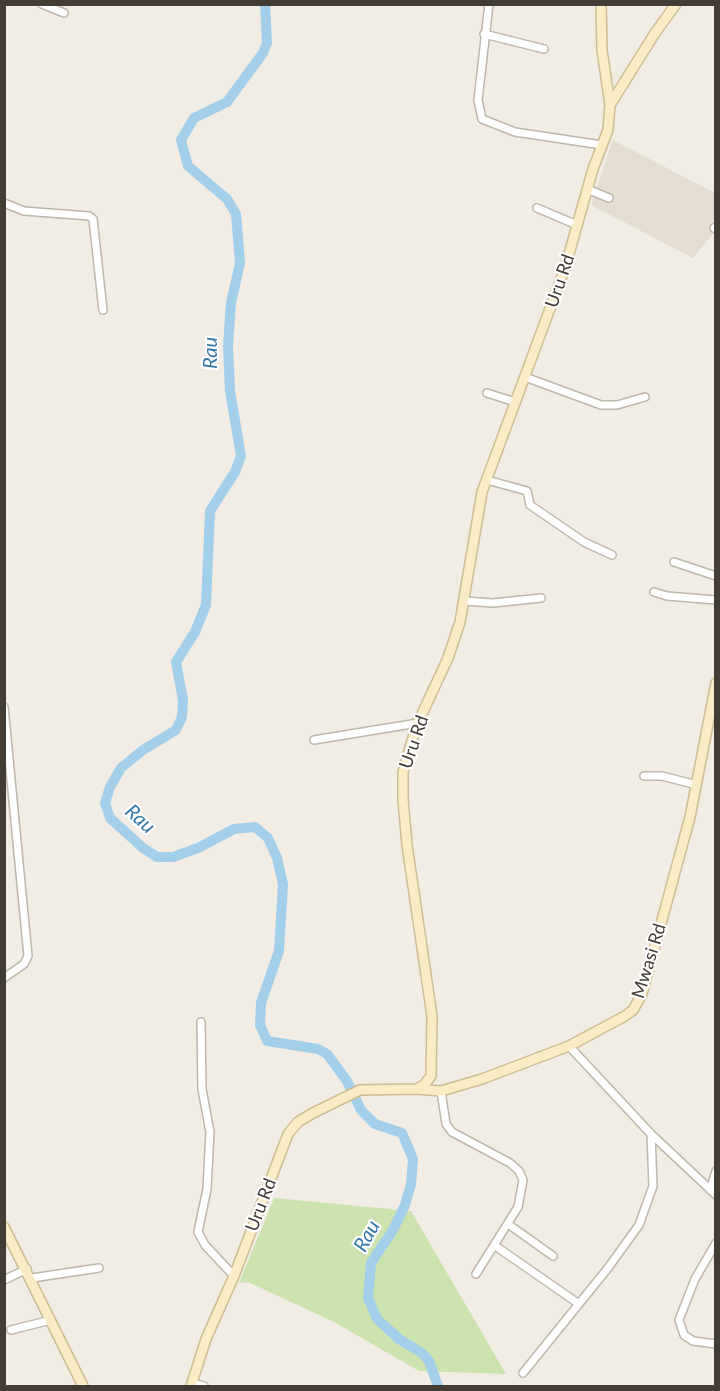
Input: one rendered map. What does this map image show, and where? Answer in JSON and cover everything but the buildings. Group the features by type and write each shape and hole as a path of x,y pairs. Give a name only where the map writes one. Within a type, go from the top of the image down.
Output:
{"street":[{"path":"42,4 64,13"},
{"path":"489,4 478,100 482,119 515,132 602,145"},
{"name":"Uru Rd","path":"191,1384 219,1305 234,1276 288,1134 298,1122 353,1094 375,1089 417,1089 428,1082 431,1076 432,1016 408,845 402,784 405,762 418,723 448,658 463,601 477,512 565,268 587,189 608,130 610,105 602,51 601,4"},
{"path":"610,105 676,4"},
{"path":"484,34 544,49"},
{"path":"587,189 609,198"},
{"path":"4,203 24,211 89,216 93,219 103,310"},
{"path":"537,208 577,225"},
{"path":"525,377 601,405 617,405 645,397"},
{"path":"487,393 515,402"},
{"path":"487,480 527,491 530,505 576,537 612,555"},
{"path":"674,562 716,576"},
{"path":"654,592 716,600"},
{"path":"463,601 493,603 541,598"},
{"name":"Mwasi Rd","path":"417,1089 441,1092 569,1046 625,1016 642,994 697,785 716,683"},
{"path":"4,706 28,956 24,964 4,978"},
{"path":"314,740 418,723"},
{"path":"644,776 662,776 697,785"},
{"path":"201,1022 200,1059 210,1149 207,1189 198,1232 205,1245 234,1276"},
{"path":"569,1046 651,1134 713,1193"},
{"path":"441,1092 446,1124 452,1132 519,1170 523,1180 522,1200 476,1274"},
{"path":"523,1373 631,1237 647,1207 653,1178 651,1134"},
{"path":"713,1193 716,1171"},
{"path":"508,1224 554,1256"},
{"path":"4,1227 32,1278 83,1386"},
{"path":"716,1243 694,1279 679,1320 684,1335 693,1341 716,1344"},
{"path":"494,1245 579,1304"},
{"path":"32,1278 99,1268"},
{"path":"4,1280 27,1269"},
{"path":"10,1330 51,1320"},
{"path":"191,1384 204,1386"}],"shaded area":[{"path":"613,140 715,193 715,231 693,258 591,205"}],"green space":[{"path":"274,1198 411,1211 506,1374 419,1371 334,1322 248,1282 239,1283"}],"waterway":[{"name":"Rau","path":"265,4 267,43 263,53 227,102 194,118 181,140 188,166 227,199 236,214 240,263 231,303 228,346 230,391 241,456 235,472 210,511 206,605 195,632 176,662 183,700 182,717 176,730 143,750 121,768 110,787 105,803 110,818 143,848 157,857 173,857 198,848 234,829 255,827 268,838 277,858 283,884 279,951 261,1003 260,1025 267,1041 318,1049 327,1054 347,1081 361,1110 375,1124 402,1133 413,1159 411,1184 405,1205 393,1230 371,1263 368,1298 377,1319 399,1339 422,1353 429,1361 438,1386"}]}
